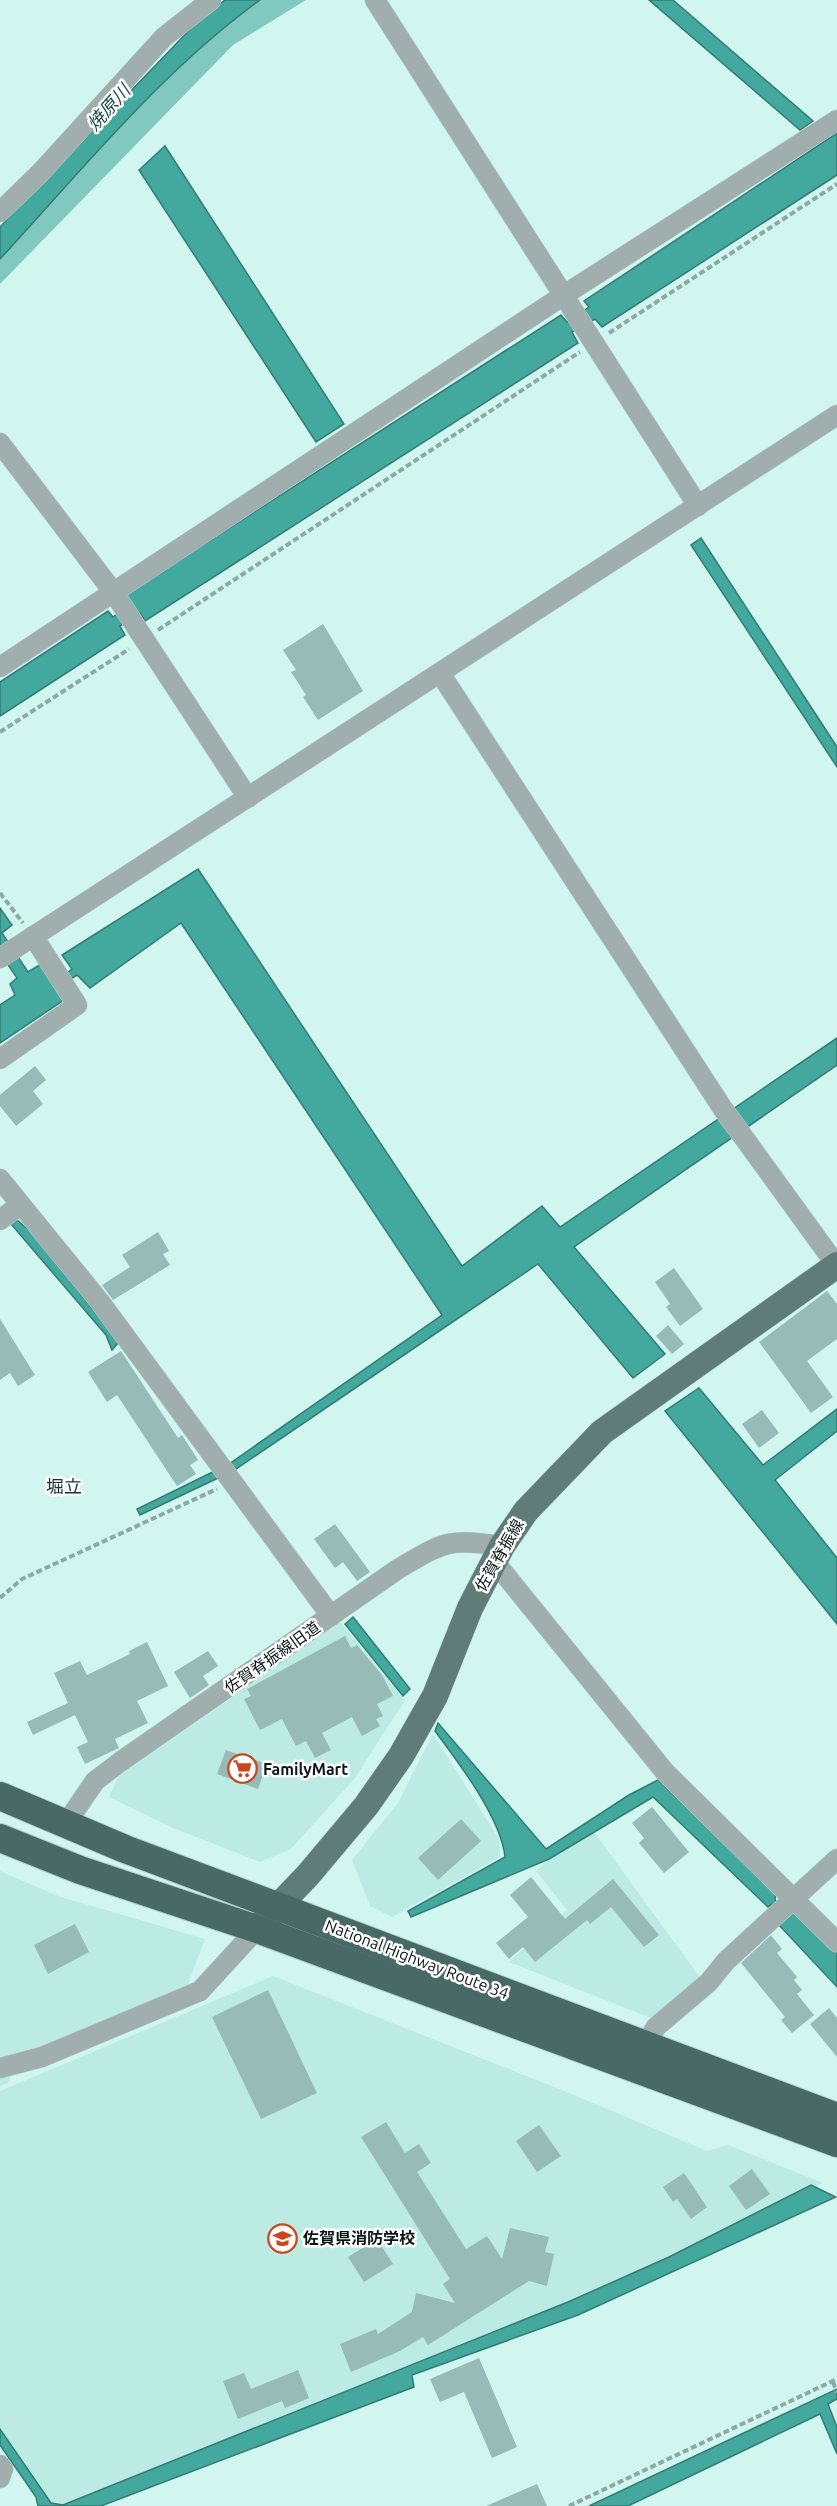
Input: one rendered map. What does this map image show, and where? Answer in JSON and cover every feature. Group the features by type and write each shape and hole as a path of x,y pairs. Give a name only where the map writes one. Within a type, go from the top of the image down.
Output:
{"highway":[{"name":"National Highway Route 34","path":"0,1796 67,1822 125,1849 837,2117"},
{"name":"National Highway Route 34","path":"0,1838 80,1870 256,1929 837,2143"}],"main road":[{"name":"佐賀脊振線","path":"256,1929 279,1906 366,1806 401,1755 435,1696 470,1608 498,1554 526,1510 602,1432 837,1265"}],"street":[{"path":"0,212 41,172 164,37 211,0"},
{"path":"375,0 698,506"},
{"path":"0,667 564,295 837,120"},
{"path":"0,958 837,415"},
{"path":"0,443 114,593 248,798"},
{"path":"440,673 741,1136 837,1265"},
{"path":"0,1059 77,1005 33,936"},
{"path":"0,1179 106,1311 331,1617"},
{"path":"0,1220 21,1205"},
{"name":"佐賀脊振線旧道","path":"67,1822 96,1781 112,1768 398,1569 437,1546 461,1540 498,1554"},
{"path":"498,1554 665,1772 783,1907 837,1941"},
{"path":"645,2045 656,2027 709,1982 726,1961 837,1859"},
{"path":"0,2068 42,2057 200,1990 256,1929"},
{"path":"0,2465 3,2469 0,2478"}],"path":[{"path":"0,732 145,640 837,184"},
{"path":"0,892 33,936"},
{"path":"0,1598 22,1579 232,1482"},
{"path":"569,2506 835,2381 837,2393"}],"shaded area":[{"path":"225,0 260,0 189,58 156,90 0,259 0,227 200,19"},
{"path":"260,0 306,0 233,45 0,284 0,259 93,156 189,58"},
{"path":"649,0 673,0 813,121 800,130"},
{"path":"837,133 837,175 602,327 595,319 572,332 578,343 145,621 140,613 120,626 125,635 0,716 0,682 108,611 113,617 131,603 125,595 561,315 567,322 589,307 584,301"},
{"path":"165,146 344,424 316,442 139,170"},
{"path":"701,538 837,747 837,767 691,545"},
{"path":"198,869 462,1266 542,1206 560,1227 837,1038 837,1065 574,1247 665,1354 633,1378 538,1264 233,1471 140,1515 137,1509 229,1464 442,1315 181,923 90,988 77,975 56,988 63,998 61,1002 0,1043 0,1005 15,995 10,984 17,978 0,953 0,908 12,925 2,933 28,972 41,964 53,984 72,969 62,955"},
{"path":"17,1220 31,1232 119,1342 112,1350 106,1335 11,1224"},
{"path":"699,1388 763,1465 837,1409 837,1431 775,1480 837,1558 837,1624 665,1411"},
{"path":"353,1617 410,1689 403,1696 345,1624"},
{"path":"340,1622 405,1700 355,1778 291,1849 260,1862 173,1828 109,1797 118,1777"},
{"path":"438,1723 546,1849 629,1795 658,1780 776,1892 775,1900 787,1914 800,1912 837,1952 837,1987 778,1924 782,1918 772,1904 768,1907 653,1797 549,1859 411,1917 408,1911 505,1857 496,1825 478,1791 435,1731"},
{"path":"433,1734 499,1839 500,1857 392,1917 370,1906 352,1860 398,1803"},
{"path":"594,1832 701,1979 651,2018 509,1962 567,1910 536,1871 549,1859"},
{"path":"0,1871 58,1896 205,1939 187,1987 17,2056 8,2083 0,2086"},
{"name":"佐賀県消防学校","path":"273,1976 562,2090 707,2151 728,2145 823,2183 604,2293 76,2506 46,2506 0,2440 0,2091"},
{"path":"811,2185 836,2197 578,2315 412,2375 414,2387 101,2506 38,2506 36,2497 0,2445 0,2429 51,2503 63,2505 568,2302 669,2257"},
{"path":"837,2389 837,2399 828,2404 837,2427 837,2454 820,2414 628,2506 589,2506"}],"building":[{"path":"323,624 363,691 318,720 303,697 306,695 291,672 296,670 283,650"},
{"path":"35,1066 46,1080 33,1091 43,1104 16,1126 0,1106 0,1095"},
{"path":"158,1232 169,1251 163,1254 170,1265 113,1300 102,1285 130,1267 122,1255"},
{"path":"674,1268 703,1309 680,1326 666,1307 670,1304 655,1282"},
{"path":"827,1291 837,1304 837,1339 807,1361 833,1397 811,1413 759,1342"},
{"path":"0,1319 35,1375 18,1386 10,1373 0,1380"},
{"path":"668,1325 684,1344 672,1354 656,1336"},
{"path":"121,1351 178,1438 182,1435 198,1460 190,1465 196,1474 177,1486 117,1395 107,1402 88,1372"},
{"path":"762,1410 779,1433 759,1448 742,1424"},
{"path":"335,1524 370,1572 357,1581 343,1562 335,1568 314,1539"},
{"path":"345,1636 351,1648 357,1645 382,1675 393,1696 377,1704 383,1716 376,1719 380,1726 362,1736 352,1717 322,1733 331,1750 315,1758 306,1741 296,1746 282,1719 260,1730 244,1699 251,1696 247,1689"},
{"path":"147,1642 168,1686 137,1701 148,1723 115,1739 119,1748 85,1764 77,1747 88,1742 75,1715 33,1735 27,1722 68,1703 54,1673 80,1661 87,1675 130,1654 129,1651"},
{"path":"208,1651 218,1666 203,1676 209,1685 190,1698 174,1672"},
{"name":"FamilyMart","path":"226,1750 267,1764 258,1789 217,1774"},
{"path":"652,1807 689,1852 664,1873 639,1843 644,1838 632,1823"},
{"path":"461,1819 481,1841 438,1880 418,1858"},
{"path":"531,1877 565,1919 613,1879 659,1935 644,1947 611,1907 590,1924 587,1920 535,1962 523,1947 509,1959 496,1943 528,1917 510,1895"},
{"path":"75,1924 89,1952 48,1974 34,1945"},
{"path":"771,1935 782,1949 777,1953 797,1977 794,1980 802,1990 797,1994 814,2015 792,2033 781,2020 785,2017 741,1963"},
{"path":"268,1990 317,2093 261,2119 212,2017"},
{"path":"829,2008 837,2018 837,2057 810,2024"},
{"path":"386,2122 405,2153 419,2144 431,2163 417,2172 466,2249 487,2236 502,2259 510,2228 549,2237 545,2252 554,2254 547,2286 529,2281 428,2345 423,2337 400,2351 351,2372 340,2344 376,2329 378,2334 412,2312 416,2293 455,2303 443,2284 450,2279 361,2137"},
{"path":"539,2125 561,2156 537,2172 516,2141"},
{"path":"752,2169 770,2194 746,2210 729,2186"},
{"path":"684,2173 707,2207 691,2219 677,2199 673,2202 663,2187"},
{"path":"377,2239 393,2264 364,2282 348,2257"},
{"path":"479,2358 517,2447 492,2458 464,2392 440,2402 430,2379"},
{"path":"298,2370 309,2398 285,2408 282,2401 238,2419 223,2381 244,2373 251,2389"},
{"path":"537,2484 547,2506 486,2506"}],"place":[{"name":"FamilyMart","path":"242,1769"},
{"name":"佐賀県消防学校","path":"282,2238"}],"district":[{"name":"堀立","path":"64,1486"}],"water label":[{"name":"焼原川","path":"108,107"}]}
